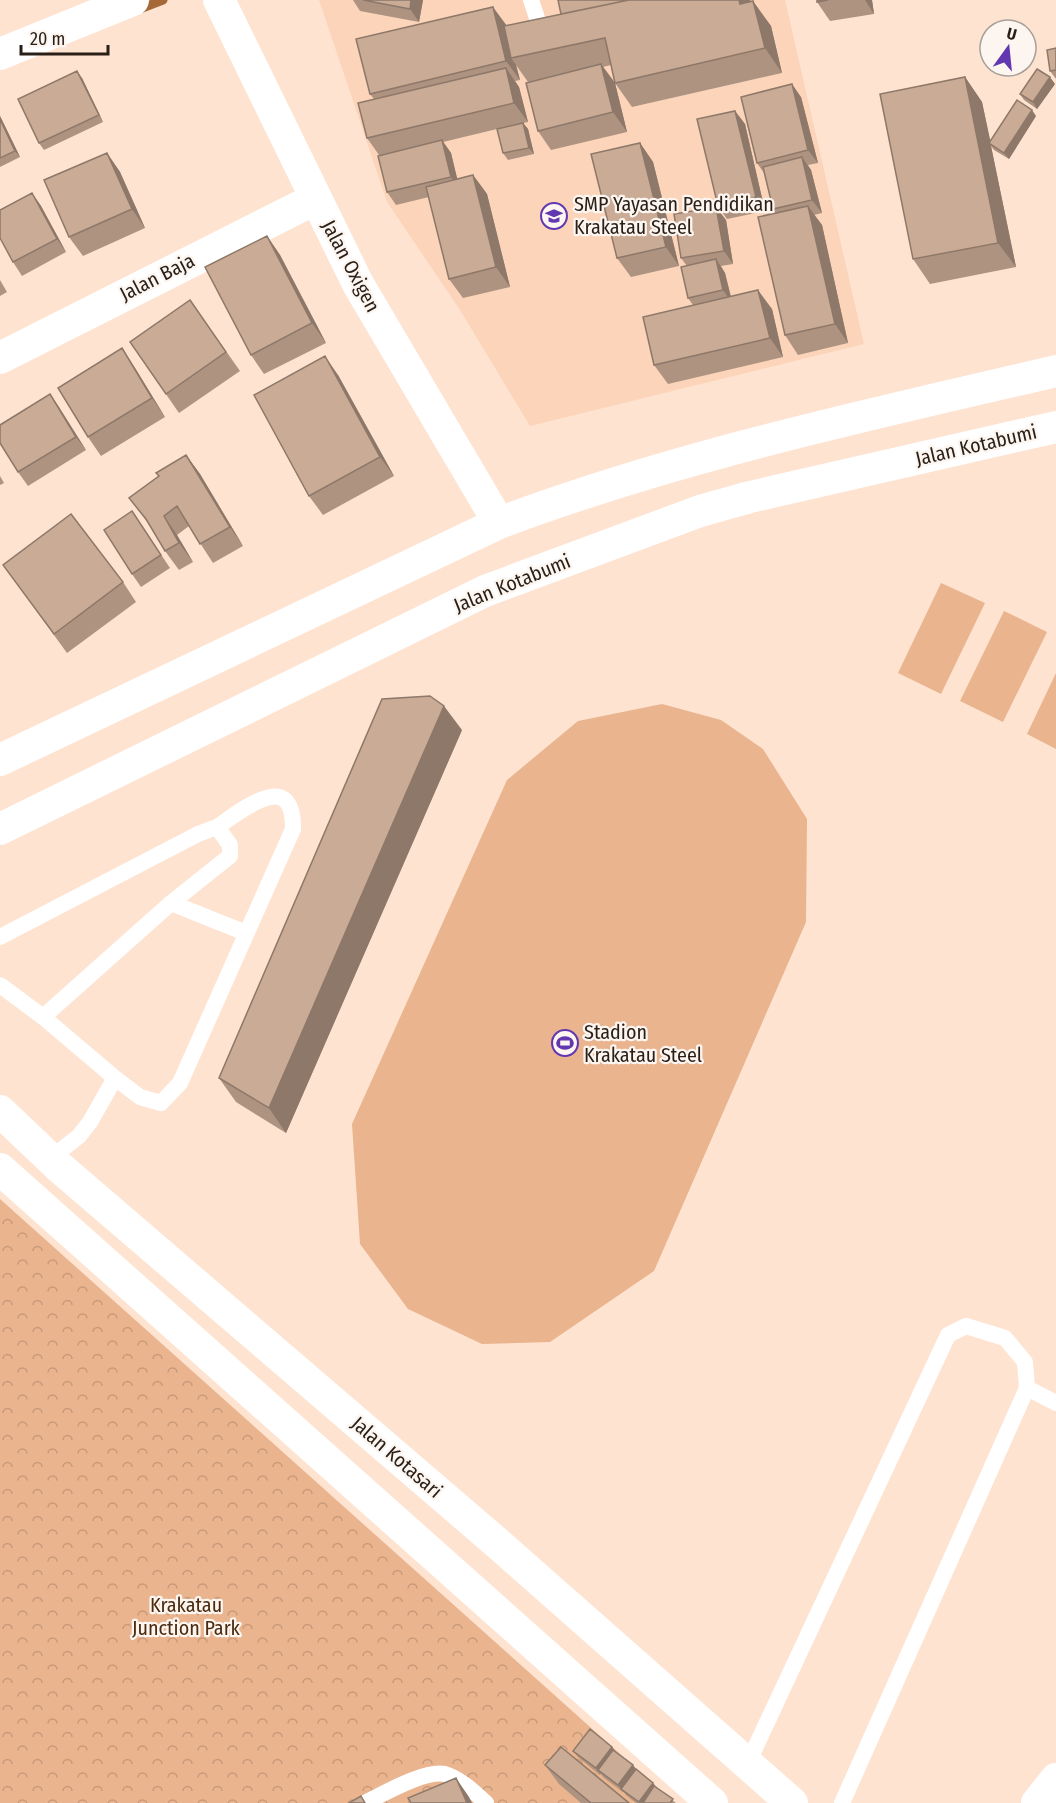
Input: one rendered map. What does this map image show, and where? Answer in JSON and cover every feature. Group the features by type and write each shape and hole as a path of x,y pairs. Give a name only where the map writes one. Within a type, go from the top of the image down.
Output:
{"street":[{"path":"0,54 133,0"},
{"name":"Jalan Oxigen","path":"219,0 358,285 499,524"},
{"name":"Jalan Baja","path":"0,358 315,199"},
{"path":"0,760 499,524 564,499 734,448 1056,370"},
{"name":"Jalan Kotabumi","path":"0,829 485,591 699,511 750,497 1056,427"},
{"path":"734,448 750,497"},
{"name":"Jalan Kotasari","path":"0,1111 50,1159 496,1542 792,1803"},
{"path":"0,1169 712,1803"},
{"path":"1037,1803 1056,1779"}],"lane":[{"path":"531,0 537,18"},
{"path":"0,937 198,834 217,827 257,800 272,796 284,800 291,806 294,815 293,829 180,1083 161,1102 140,1097 43,1017 0,985"},
{"path":"43,1017 171,903 230,855 230,845 217,827"},
{"path":"171,903 246,933"},
{"path":"50,1159 80,1136 115,1078"},
{"path":"748,1763 948,1335 966,1326 1005,1338 1025,1362 1027,1388 842,1803"},
{"path":"1027,1388 1056,1403"},
{"path":"365,1803 415,1778 446,1773 471,1789 486,1803"}],"shaded area":[{"path":"319,0 362,0 419,22 423,0 785,0 864,344 530,426 460,310 387,202","holes":["622,63 782,73 632,107"]}],"green space":[{"path":"941,583 985,603 941,694 898,673"},
{"path":"1004,611 1047,632 1003,722 960,701"},
{"path":"1056,673 1056,749 1027,734"},
{"path":"662,704 721,720 763,749 807,819 806,922 654,1271 550,1342 482,1344 408,1309 360,1244 352,1124 507,780 578,721"},
{"name":"Krakatau Junction Park","path":"0,1199 675,1803 0,1803"}],"building":[{"path":"363,0 411,0 410,9"},
{"path":"558,0 629,0 561,14"},
{"path":"629,0 739,0 740,4 753,1 765,48 615,83 605,38 511,58 504,26"},
{"path":"493,7 506,61 370,94 356,39"},
{"path":"1056,48 1056,70 1050,71 1047,50"},
{"path":"601,64 613,112 538,131 526,83"},
{"path":"506,68 514,103 367,138 358,103"},
{"path":"1038,70 1050,77 1033,102 1020,94 1031,78 1038,78"},
{"path":"77,71 99,115 39,143 18,99"},
{"path":"965,77 998,243 913,259 880,94"},
{"path":"792,84 808,150 757,163 741,97"},
{"path":"1017,100 1032,110 1004,153 989,143"},
{"path":"735,111 756,197 718,206 697,119"},
{"path":"0,119 15,151 0,158"},
{"path":"523,123 529,148 503,153 497,129"},
{"path":"442,140 451,177 387,192 378,156"},
{"path":"640,143 666,247 617,258 591,154"},
{"path":"107,153 132,209 69,237 44,180"},
{"path":"802,157 812,200 773,209 763,167"},
{"path":"473,175 496,267 449,279 426,187"},
{"path":"32,193 57,239 13,262 0,238 0,210"},
{"path":"808,206 835,324 785,335 758,217"},
{"path":"716,207 724,251 681,258 674,214"},
{"path":"267,236 312,323 251,355 205,267"},
{"path":"716,259 723,290 688,298 681,267"},
{"path":"758,290 770,338 654,365 643,317"},
{"path":"190,300 226,352 166,394 130,342"},
{"path":"122,348 152,398 88,437 58,388"},
{"path":"325,356 380,457 309,496 254,395"},
{"path":"50,394 76,437 18,472 0,443 0,425"},
{"path":"186,455 230,527 200,544 177,506 164,516 179,543 165,551 146,519 129,498 159,476 156,473"},
{"path":"132,511 161,555 132,574 104,530"},
{"path":"71,514 123,582 54,634 3,565"},
{"path":"430,696 444,706 269,1108 219,1078 382,699"},
{"path":"590,1729 612,1747 596,1768 573,1751"},
{"path":"561,1747 629,1803 591,1803 545,1765"},
{"path":"613,1750 633,1765 618,1785 598,1770"},
{"path":"636,1769 653,1783 639,1802 621,1789"},
{"path":"456,1778 467,1803 411,1803 408,1798"},
{"path":"654,1786 673,1799 670,1803 643,1803"},
{"path":"361,1796 365,1803 349,1803"}],"waterway":[{"path":"137,10 163,0"}],"place":[{"name":"SMP Yayasan Pendidikan Krakatau Steel","path":"554,216"},
{"name":"Stadion Krakatau Steel","path":"565,1043"}]}
